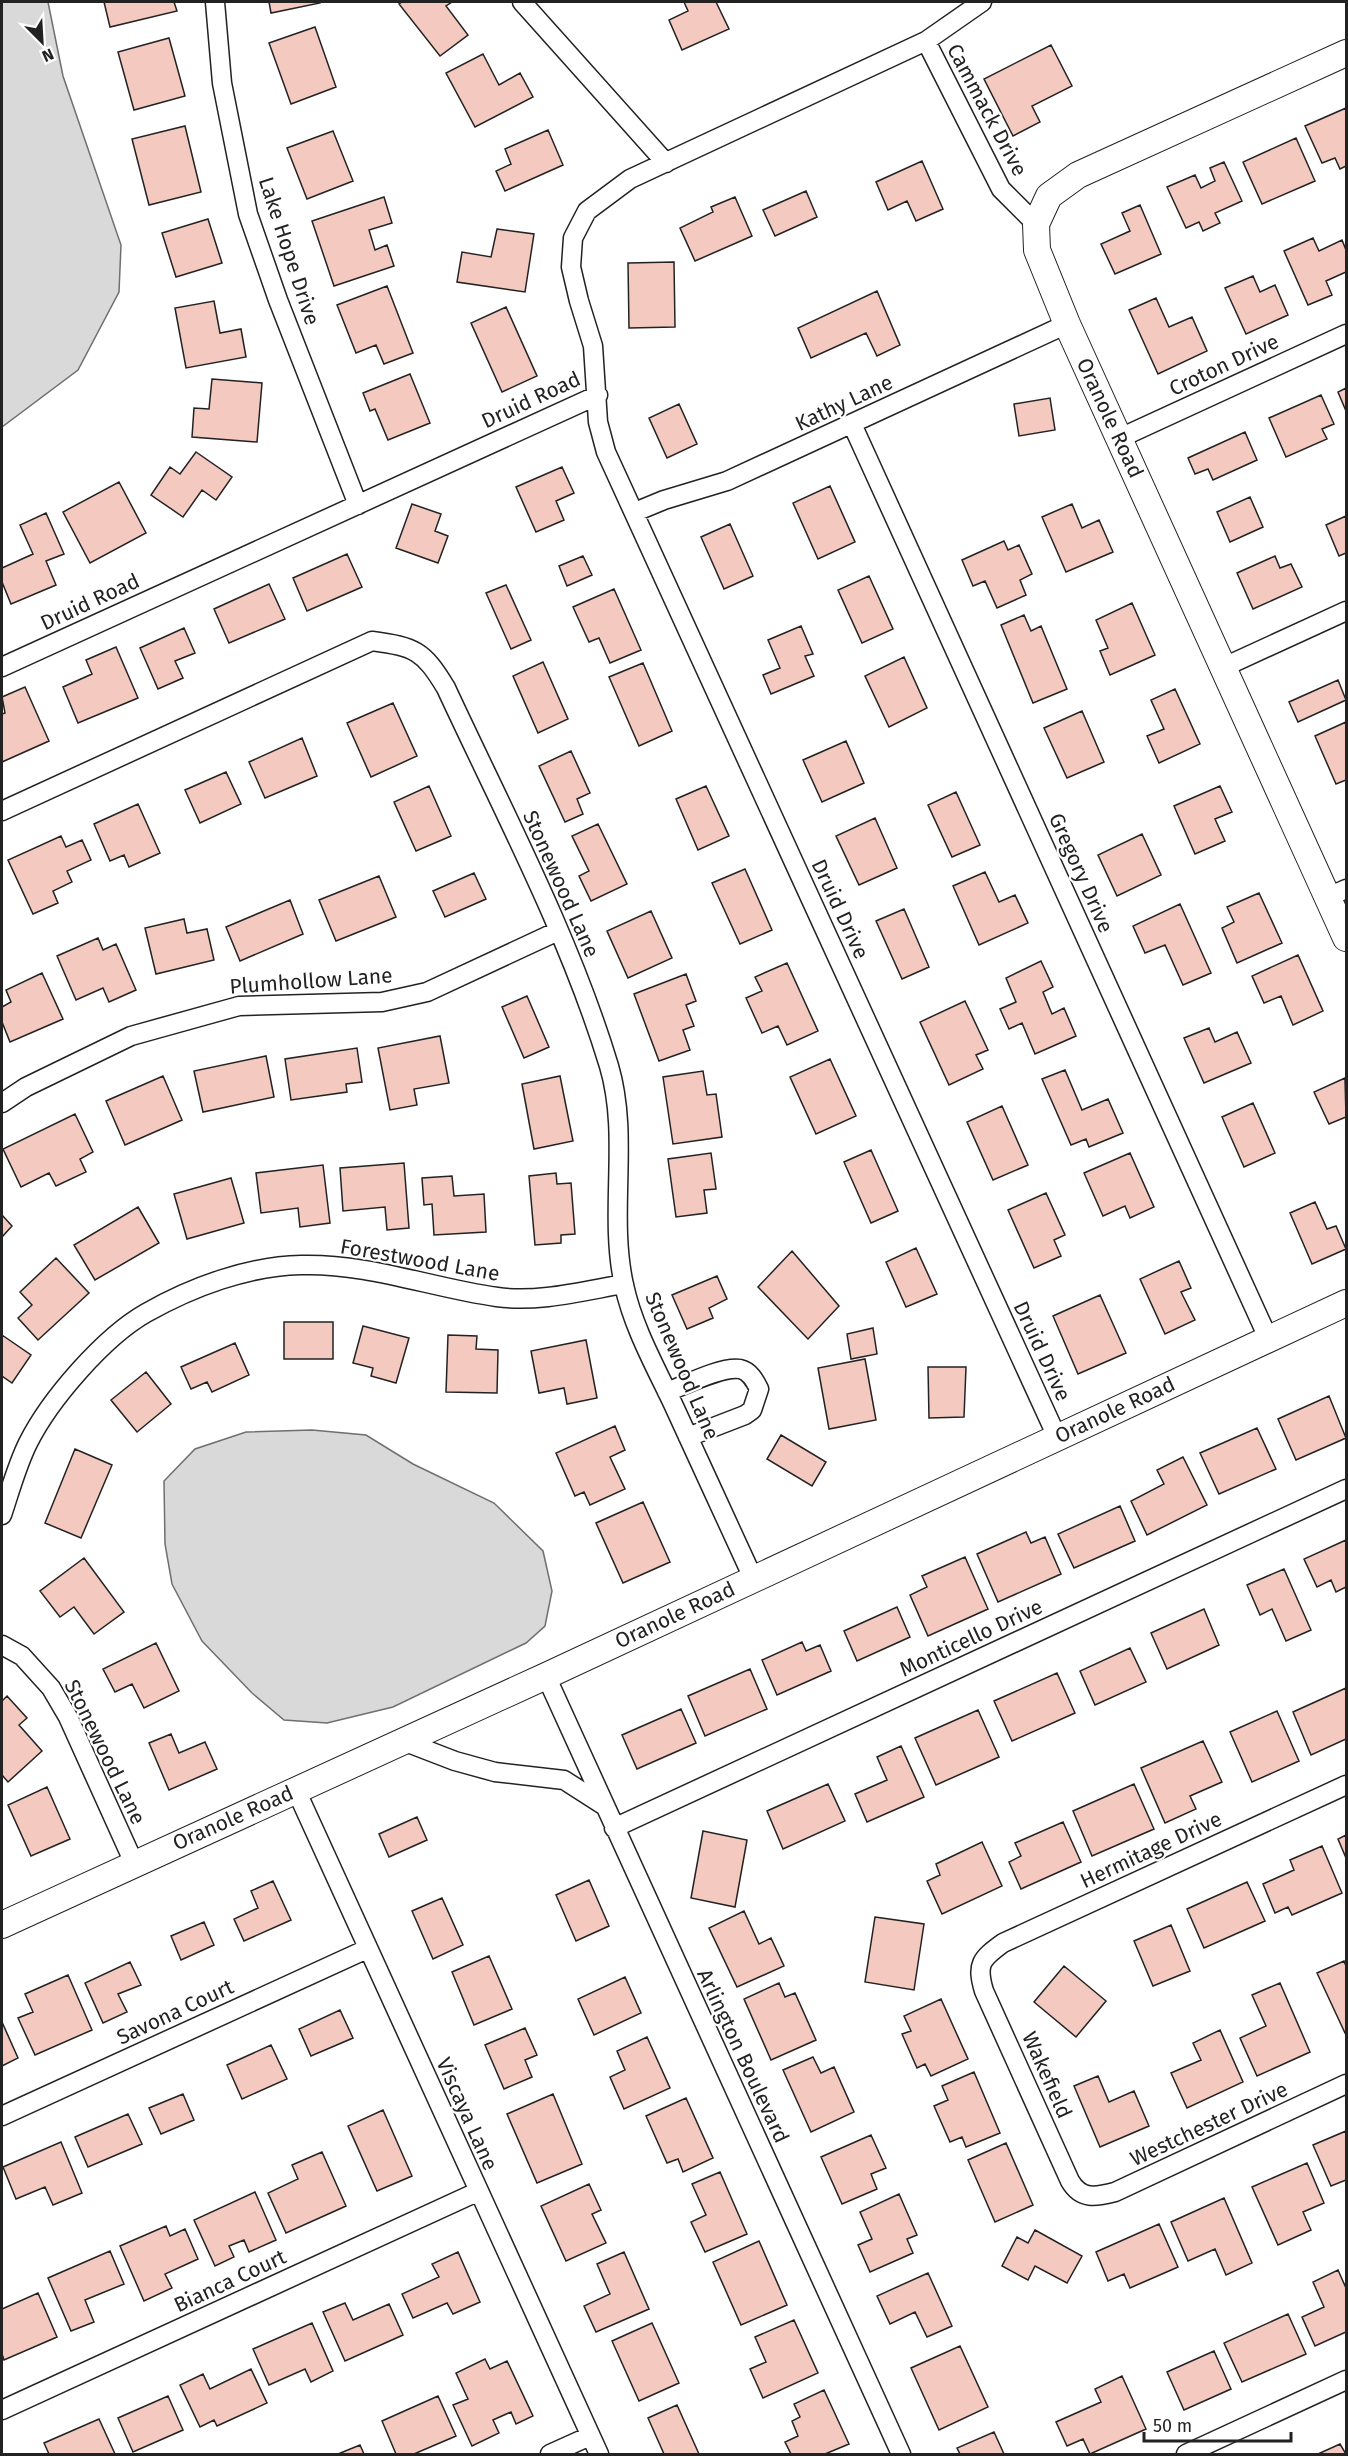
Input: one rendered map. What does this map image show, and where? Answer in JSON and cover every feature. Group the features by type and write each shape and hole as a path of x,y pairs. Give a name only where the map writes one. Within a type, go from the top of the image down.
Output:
{"street":[{"name":"Lake Hope Drive","path":"215,2 222,83 248,214 278,300 358,505"},
{"path":"522,2 666,163"},
{"name":"Druid Road","path":"2,667 598,395 593,346 571,267 573,238 587,212 630,179 926,41 982,2"},
{"name":"Cammack Drive","path":"926,41 1001,189 1036,224"},
{"name":"Oranole Road","path":"1347,53 1078,175 1049,196 1036,224 1037,250 1067,324 1224,667 1337,893 1347,938"},
{"name":"Kathy Lane","path":"634,512 664,500 727,481 1067,324"},
{"name":"Croton Drive","path":"1120,438 1347,334"},
{"name":"Druid Drive","path":"598,395 598,422 606,452 1057,1437"},
{"name":"Gregory Drive","path":"852,424 1269,1340"},
{"path":"1224,667 1347,611"},
{"name":"Stonewood Lane","path":"2,811 372,641 402,645 420,653 434,668 446,688 578,975 610,1070 619,1128 616,1202 624,1284 638,1329 753,1578"},
{"name":"Plumhollow Lane","path":"2,1103 26,1087 141,1033 239,1006 382,1002 426,992 558,931"},
{"name":"Forestwood Lane","path":"2,1515 28,1442 64,1388 107,1343 145,1314 195,1290 244,1273 301,1265 368,1270 500,1297 548,1296 624,1284"},
{"name":"Oranole Road","path":"2,1925 546,1676 1347,1303"},
{"path":"667,1392 725,1370 741,1369 754,1378 759,1389 752,1410 745,1415 688,1437"},
{"name":"Monticello Drive","path":"614,1828 1347,1489"},
{"name":"Stonewood Lane","path":"2,1645 22,1656 51,1688 68,1717 134,1863"},
{"name":"Arlington Boulevard","path":"546,1676 901,2454"},
{"path":"403,1741 455,1761 495,1772 564,1780 603,1804"},
{"name":"Hermitage Drive","path":"981,1964 988,1954 1003,1943 1347,1785"},
{"name":"Viscaya Lane","path":"296,1790 477,2192 599,2454"},
{"name":"Savona Court","path":"2,2115 367,1948"},
{"name":"Wakefield","path":"981,1964 980,1975 984,1991 1070,2181 1075,2190 1088,2197"},
{"name":"Westchester Drive","path":"1088,2197 1115,2192 1347,2084"},
{"name":"Bianca Court","path":"2,2410 477,2192"},
{"path":"1186,2454 1347,2380"},
{"path":"550,2454 590,2436"}],"shaded area":[{"path":"2,2 48,2 63,76 121,245 119,292 78,370 2,427"},
{"path":"312,1430 366,1435 413,1464 494,1503 543,1551 552,1591 545,1626 526,1643 393,1707 327,1723 284,1720 252,1693 202,1641 172,1584 165,1544 164,1481 195,1449 246,1432"}],"building":[{"path":"104,2 174,2 177,11 110,27"},
{"path":"269,2 320,2 320,3 271,13"},
{"path":"402,2 452,2 446,6 468,35 440,56 399,4"},
{"path":"684,2 716,2 729,29 682,50 669,20 688,11"},
{"path":"315,27 336,87 291,104 269,43"},
{"path":"169,38 185,96 134,110 118,52"},
{"path":"1051,45 1072,86 1032,106 1040,122 1013,136 984,79"},
{"path":"483,54 499,85 520,73 533,97 475,127 446,73"},
{"path":"1346,108 1346,166 1340,169 1335,158 1322,163 1305,126"},
{"path":"185,126 201,192 149,205 132,139"},
{"path":"548,130 563,165 505,191 496,171 511,164 505,149"},
{"path":"333,131 353,181 307,199 287,148"},
{"path":"1296,138 1315,181 1262,204 1243,162"},
{"path":"922,161 943,209 916,221 907,201 888,210 876,182"},
{"path":"1224,162 1242,201 1215,213 1220,223 1203,231 1199,222 1186,228 1167,187 1195,175 1201,188 1215,181 1210,168"},
{"path":"806,191 817,217 775,236 763,210"},
{"path":"384,197 392,223 369,230 375,250 387,245 394,266 334,286 312,221"},
{"path":"735,197 752,236 695,261 680,228 713,212 711,207"},
{"path":"1140,205 1161,254 1115,274 1101,244 1130,231 1122,213"},
{"path":"208,219 222,263 176,277 162,233"},
{"path":"497,229 534,234 525,292 457,282 462,252 491,257"},
{"path":"1313,238 1319,251 1342,240 1346,250 1346,272 1326,281 1332,295 1308,305 1284,251"},
{"path":"674,262 675,327 629,328 628,263"},
{"path":"1253,276 1260,292 1275,285 1288,315 1246,334 1225,288"},
{"path":"387,286 413,353 384,364 376,345 356,353 337,305"},
{"path":"877,291 900,345 877,356 866,333 811,358 798,328"},
{"path":"1156,298 1169,327 1192,317 1207,351 1158,374 1129,310"},
{"path":"214,301 220,333 241,329 246,357 186,368 175,308"},
{"path":"506,307 537,376 502,392 471,323"},
{"path":"410,374 430,423 388,440 375,409 370,411 363,393"},
{"path":"212,379 262,383 257,442 192,437 194,408 209,409"},
{"path":"1346,388 1346,411 1338,392"},
{"path":"1321,395 1334,424 1322,429 1327,439 1286,457 1269,418"},
{"path":"1050,398 1055,430 1019,436 1014,404"},
{"path":"679,404 697,444 667,458 649,418"},
{"path":"1245,432 1257,460 1213,480 1208,469 1195,474 1188,458"},
{"path":"196,452 232,477 216,500 202,490 183,517 151,495 170,467 180,474"},
{"path":"562,467 574,493 556,501 564,520 536,532 516,487"},
{"path":"119,482 146,533 90,563 63,512"},
{"path":"830,486 855,542 818,559 793,503"},
{"path":"1250,497 1263,527 1230,542 1217,512"},
{"path":"412,504 441,514 435,531 448,536 438,563 396,548"},
{"path":"1072,504 1082,528 1099,520 1113,552 1066,572 1042,517"},
{"path":"46,513 64,554 46,561 56,585 11,604 2,582 2,568 33,554 20,525"},
{"path":"1346,516 1346,553 1339,556 1326,525"},
{"path":"730,524 753,576 724,589 701,537"},
{"path":"1004,541 1008,550 1019,545 1032,574 1020,580 1026,595 997,608 985,581 973,586 962,560"},
{"path":"347,554 362,587 307,611 293,578"},
{"path":"583,556 592,575 567,586 559,566"},
{"path":"1275,556 1280,568 1291,564 1302,587 1253,609 1237,573"},
{"path":"869,576 893,629 862,643 838,590"},
{"path":"269,584 285,619 229,643 214,609"},
{"path":"506,585 531,640 511,649 486,593"},
{"path":"614,589 641,650 610,663 599,638 589,642 573,607"},
{"path":"1132,603 1155,655 1110,675 1100,651 1108,648 1096,620"},
{"path":"1024,615 1031,631 1041,626 1067,689 1033,703 1001,625"},
{"path":"801,626 813,654 805,656 814,676 771,694 763,675 780,668 768,640"},
{"path":"184,628 195,653 175,661 183,678 158,689 140,648"},
{"path":"116,647 138,698 78,723 63,687 92,674 86,660"},
{"path":"904,657 927,708 889,727 865,676"},
{"path":"543,662 568,719 538,733 513,676"},
{"path":"643,663 672,731 639,746 609,677"},
{"path":"1338,680 1346,700 1298,722 1289,702"},
{"path":"25,687 49,741 2,762 2,714 5,713 2,697"},
{"path":"1175,689 1200,744 1159,763 1147,736 1164,729 1151,700"},
{"path":"393,703 417,756 371,777 347,723"},
{"path":"1082,711 1104,762 1067,778 1044,728"},
{"path":"1346,722 1346,780 1336,784 1315,736"},
{"path":"302,738 317,776 265,798 249,762"},
{"path":"846,741 864,783 822,802 803,760"},
{"path":"571,751 590,793 577,799 583,814 565,822 539,766"},
{"path":"226,772 241,804 200,823 185,790"},
{"path":"429,786 451,836 416,851 394,802"},
{"path":"706,786 729,836 698,850 676,799"},
{"path":"1220,786 1232,812 1215,819 1225,841 1195,854 1174,806"},
{"path":"956,792 980,845 952,857 928,805"},
{"path":"138,804 160,853 129,867 124,855 110,861 94,824"},
{"path":"875,818 897,868 859,885 836,836"},
{"path":"598,824 627,884 591,901 579,876 589,871 572,836"},
{"path":"1142,834 1161,875 1117,896 1098,855"},
{"path":"61,836 66,847 82,840 91,860 67,871 72,882 53,891 58,903 33,914 8,860"},
{"path":"745,869 772,930 740,944 712,883"},
{"path":"985,872 999,902 1015,895 1028,923 979,945 953,886"},
{"path":"474,873 486,899 445,917 433,891"},
{"path":"379,876 396,917 336,941 319,900"},
{"path":"1259,893 1282,943 1237,963 1222,928 1234,922 1227,907"},
{"path":"290,900 303,934 240,961 226,927"},
{"path":"1180,904 1211,973 1183,985 1165,945 1145,953 1133,926"},
{"path":"904,909 929,967 902,979 876,921"},
{"path":"651,911 672,958 628,978 607,931"},
{"path":"184,919 187,933 207,929 214,960 156,974 145,928"},
{"path":"98,938 103,950 116,944 136,990 109,1002 103,988 76,1000 57,956"},
{"path":"1298,955 1323,1011 1293,1025 1281,996 1264,1003 1252,976"},
{"path":"1041,961 1053,987 1043,992 1052,1014 1064,1008 1076,1036 1035,1054 1022,1023 1009,1029 1000,1009 1016,1002 1006,978"},
{"path":"787,963 818,1031 787,1045 778,1026 762,1033 746,998 762,991 755,977"},
{"path":"42,973 63,1019 10,1042 2,1022 2,1007 11,1002 6,990"},
{"path":"686,974 696,1001 686,1005 694,1026 683,1030 690,1050 659,1061 634,994"},
{"path":"527,996 549,1047 524,1058 502,1007"},
{"path":"965,1001 988,1050 976,1055 983,1069 949,1085 920,1022"},
{"path":"1209,1028 1215,1042 1237,1032 1251,1063 1204,1083 1184,1038"},
{"path":"440,1036 449,1083 414,1089 417,1105 390,1110 378,1048"},
{"path":"357,1048 362,1082 346,1084 347,1092 291,1100 285,1059"},
{"path":"266,1056 274,1097 203,1112 194,1071"},
{"path":"830,1059 856,1116 816,1134 790,1077"},
{"path":"1065,1070 1082,1110 1108,1099 1123,1133 1089,1147 1086,1139 1071,1145 1042,1079"},
{"path":"703,1071 707,1095 716,1094 722,1137 673,1144 663,1077"},
{"path":"163,1076 182,1120 125,1145 106,1101"},
{"path":"560,1076 573,1141 534,1149 522,1084"},
{"path":"1345,1078 1346,1117 1329,1124 1314,1092"},
{"path":"1253,1103 1275,1153 1244,1167 1222,1117"},
{"path":"1002,1106 1028,1165 993,1180 967,1122"},
{"path":"75,1114 93,1152 80,1159 86,1172 56,1186 49,1173 21,1187 3,1149"},
{"path":"871,1150 898,1211 871,1223 844,1162"},
{"path":"711,1153 716,1189 704,1190 707,1213 676,1217 668,1159"},
{"path":"1130,1153 1154,1207 1130,1218 1125,1206 1103,1216 1084,1173"},
{"path":"404,1163 409,1228 387,1230 385,1207 343,1211 340,1168"},
{"path":"323,1165 330,1223 300,1227 298,1208 261,1213 256,1173"},
{"path":"556,1173 557,1184 571,1183 575,1234 561,1235 561,1243 535,1245 529,1176"},
{"path":"452,1176 454,1196 484,1194 486,1232 434,1235 432,1204 424,1205 422,1178"},
{"path":"231,1178 244,1223 187,1239 174,1194"},
{"path":"1046,1193 1065,1235 1054,1240 1061,1256 1034,1268 1008,1210"},
{"path":"1315,1202 1327,1229 1336,1226 1346,1249 1312,1264 1290,1213"},
{"path":"138,1207 159,1243 95,1280 74,1245"},
{"path":"2,1215 12,1226 2,1237"},
{"path":"916,1248 937,1294 906,1307 886,1262"},
{"path":"792,1251 839,1306 808,1339 758,1287"},
{"path":"56,1258 89,1293 38,1340 18,1318 32,1305 20,1292"},
{"path":"1179,1261 1191,1288 1181,1292 1195,1320 1165,1334 1140,1279"},
{"path":"717,1276 727,1299 709,1308 713,1318 687,1329 672,1295"},
{"path":"1100,1295 1126,1353 1078,1374 1053,1316"},
{"path":"284,1322 333,1322 333,1359 284,1359"},
{"path":"363,1326 409,1338 396,1383 371,1376 373,1368 353,1363"},
{"path":"873,1328 877,1354 851,1359 847,1334"},
{"path":"2,1335 31,1355 12,1383 2,1376"},
{"path":"448,1335 477,1336 476,1349 498,1350 497,1393 446,1392"},
{"path":"586,1340 597,1398 567,1404 564,1388 539,1393 531,1351"},
{"path":"235,1343 249,1375 212,1392 207,1382 191,1389 181,1367"},
{"path":"865,1359 876,1420 829,1429 818,1368"},
{"path":"928,1367 966,1367 964,1417 929,1418"},
{"path":"146,1372 171,1404 137,1432 111,1400"},
{"path":"1329,1396 1346,1438 1296,1460 1278,1419"},
{"path":"615,1426 625,1450 610,1457 625,1489 590,1505 584,1492 575,1496 556,1453"},
{"path":"1257,1428 1276,1469 1219,1494 1200,1453"},
{"path":"781,1435 826,1462 812,1486 767,1459"},
{"path":"75,1449 112,1465 81,1538 45,1523"},
{"path":"1183,1457 1207,1505 1147,1535 1131,1501 1164,1484 1157,1470"},
{"path":"643,1502 670,1562 623,1583 596,1523"},
{"path":"1120,1506 1135,1541 1074,1568 1058,1534"},
{"path":"1026,1532 1031,1543 1045,1537 1061,1574 998,1602 977,1554"},
{"path":"1346,1540 1346,1587 1336,1592 1331,1580 1317,1587 1304,1559"},
{"path":"965,1557 988,1609 928,1636 910,1595 927,1587 922,1576"},
{"path":"84,1558 124,1612 94,1634 74,1607 60,1617 40,1591"},
{"path":"1284,1569 1311,1630 1286,1641 1272,1609 1260,1615 1247,1585"},
{"path":"897,1607 910,1637 857,1661 844,1631"},
{"path":"1204,1609 1219,1645 1167,1669 1151,1633"},
{"path":"802,1642 806,1651 820,1645 831,1671 777,1695 762,1660"},
{"path":"156,1643 179,1691 144,1708 132,1684 115,1692 103,1669"},
{"path":"1130,1648 1146,1682 1095,1705 1080,1671"},
{"path":"750,1669 767,1709 705,1736 688,1696"},
{"path":"1057,1673 1075,1713 1012,1741 994,1701"},
{"path":"1346,1688 1346,1739 1311,1755 1293,1712"},
{"path":"7,1696 27,1718 19,1725 42,1751 8,1782 2,1775 2,1701"},
{"path":"681,1709 696,1743 637,1769 622,1735"},
{"path":"978,1710 999,1757 936,1785 915,1738"},
{"path":"1277,1711 1299,1761 1252,1782 1230,1732"},
{"path":"171,1734 179,1753 205,1742 217,1769 169,1790 149,1743"},
{"path":"1203,1741 1222,1782 1190,1796 1196,1809 1165,1823 1141,1768"},
{"path":"901,1746 924,1797 867,1822 855,1794 887,1780 877,1757"},
{"path":"828,1784 845,1821 783,1849 767,1811"},
{"path":"1134,1784 1154,1829 1092,1856 1073,1811"},
{"path":"47,1787 70,1839 31,1856 8,1805"},
{"path":"417,1817 427,1840 389,1857 379,1834"},
{"path":"1063,1822 1081,1862 1021,1889 1009,1862 1021,1856 1015,1843"},
{"path":"703,1831 747,1840 735,1907 691,1898"},
{"path":"1346,1835 1346,1858 1338,1839"},
{"path":"982,1842 1002,1886 942,1914 927,1881 940,1875 936,1864"},
{"path":"1322,1846 1342,1893 1292,1915 1288,1907 1275,1913 1263,1884 1294,1870 1290,1860"},
{"path":"589,1880 609,1926 576,1941 556,1895"},
{"path":"273,1881 291,1920 244,1941 234,1919 258,1908 251,1891"},
{"path":"1247,1882 1265,1921 1204,1948 1187,1909"},
{"path":"442,1898 463,1945 433,1959 412,1911"},
{"path":"744,1911 759,1944 771,1938 784,1966 737,1987 709,1928"},
{"path":"875,1917 924,1924 914,1990 865,1982"},
{"path":"204,1922 214,1945 181,1960 171,1936"},
{"path":"1171,1925 1190,1971 1153,1986 1134,1941"},
{"path":"489,1956 512,2009 474,2025 452,1972"},
{"path":"1344,1961 1346,1966 1345,2033 1317,1973"},
{"path":"130,1962 141,1985 118,1994 127,2012 103,2023 85,1983"},
{"path":"1064,1966 1106,2001 1076,2037 1034,2002"},
{"path":"68,1975 92,2030 35,2055 18,2018 33,2012 25,1994"},
{"path":"625,1977 641,2013 594,2035 578,1999"},
{"path":"779,1983 785,1997 795,1993 816,2040 771,2060 744,1999"},
{"path":"1280,1983 1310,2052 1257,2076 1240,2038 1266,2026 1252,1995"},
{"path":"941,1999 968,2059 931,2076 925,2064 917,2068 902,2034 911,2031 904,2016"},
{"path":"340,2010 353,2038 311,2056 299,2029"},
{"path":"2,2022 18,2058 2,2066"},
{"path":"525,2028 537,2055 525,2060 532,2077 504,2089 485,2045"},
{"path":"1220,2030 1243,2082 1187,2108 1171,2073 1201,2060 1193,2043"},
{"path":"647,2037 670,2088 624,2109 610,2077 625,2070 617,2051"},
{"path":"271,2045 287,2079 242,2099 227,2065"},
{"path":"813,2057 821,2073 834,2067 854,2112 811,2132 783,2070"},
{"path":"974,2072 1000,2133 966,2147 962,2137 950,2142 934,2106 948,2100 942,2086"},
{"path":"1098,2076 1109,2102 1134,2091 1149,2126 1100,2147 1074,2086"},
{"path":"183,2094 194,2120 161,2134 149,2108"},
{"path":"553,2094 582,2164 537,2183 507,2114"},
{"path":"686,2098 713,2158 683,2172 678,2159 667,2163 646,2116"},
{"path":"383,2110 412,2176 377,2191 348,2126"},
{"path":"128,2114 142,2144 88,2167 75,2137"},
{"path":"1346,2131 1346,2180 1331,2186 1313,2145"},
{"path":"871,2135 886,2168 871,2174 877,2189 842,2204 821,2157"},
{"path":"61,2142 82,2193 53,2205 45,2187 16,2199 3,2167"},
{"path":"1006,2143 1033,2205 995,2222 968,2160"},
{"path":"322,2152 346,2206 286,2233 268,2193 298,2179 292,2165"},
{"path":"1307,2163 1324,2203 1303,2212 1311,2230 1278,2245 1252,2187"},
{"path":"720,2172 747,2234 705,2252 691,2222 706,2215 692,2184"},
{"path":"589,2184 601,2210 592,2214 606,2243 566,2261 541,2206"},
{"path":"255,2192 276,2240 249,2252 244,2240 229,2246 234,2257 215,2266 194,2220"},
{"path":"899,2194 917,2235 907,2239 913,2253 870,2272 858,2245 872,2239 860,2212"},
{"path":"1224,2198 1252,2263 1226,2275 1215,2249 1188,2261 1171,2222"},
{"path":"1159,2224 1178,2267 1130,2288 1124,2274 1108,2281 1096,2252"},
{"path":"166,2226 170,2236 185,2229 198,2259 165,2274 172,2288 144,2301 120,2246"},
{"path":"1035,2230 1082,2256 1067,2283 1035,2266 1028,2280 1002,2266 1017,2237 1028,2243"},
{"path":"759,2241 787,2305 741,2325 713,2262"},
{"path":"110,2251 124,2284 85,2300 94,2322 71,2331 48,2278"},
{"path":"458,2252 480,2302 453,2314 447,2303 413,2318 402,2294 439,2277 432,2264"},
{"path":"624,2252 649,2309 596,2332 584,2306 610,2294 597,2264"},
{"path":"1338,2270 1346,2288 1346,2332 1315,2346 1302,2317 1324,2307 1313,2282"},
{"path":"928,2273 952,2326 927,2337 915,2312 890,2324 877,2296"},
{"path":"38,2293 57,2337 4,2360 2,2309"},
{"path":"345,2303 353,2320 389,2304 403,2335 345,2361 323,2312"},
{"path":"1288,2314 1306,2354 1242,2382 1224,2343"},
{"path":"794,2320 818,2373 763,2398 750,2369 766,2362 755,2337"},
{"path":"312,2323 333,2371 311,2382 305,2369 269,2385 253,2349"},
{"path":"652,2323 679,2383 639,2401 612,2341"},
{"path":"960,2346 988,2407 939,2430 911,2368"},
{"path":"1214,2351 1231,2389 1184,2410 1167,2372"},
{"path":"485,2359 490,2369 507,2361 533,2416 516,2424 511,2412 493,2420 499,2433 472,2446 453,2405 468,2399 456,2373"},
{"path":"251,2369 267,2403 217,2426 214,2420 200,2427 180,2385 203,2374 210,2389"},
{"path":"1122,2376 1146,2429 1090,2454 1083,2439 1067,2446 1056,2422 1101,2402 1095,2389"},
{"path":"824,2390 849,2444 825,2454 791,2454 785,2442 798,2436 792,2421 800,2417 794,2404"},
{"path":"168,2396 183,2430 133,2452 118,2418"},
{"path":"438,2396 456,2436 414,2454 396,2454 382,2421"},
{"path":"677,2405 699,2454 664,2454 648,2418"},
{"path":"99,2419 115,2454 49,2454 44,2443"},
{"path":"994,2432 1004,2454 960,2454 957,2448"},
{"path":"1340,2444 1346,2454 1318,2454"},
{"path":"360,2445 364,2454 338,2454"}]}
